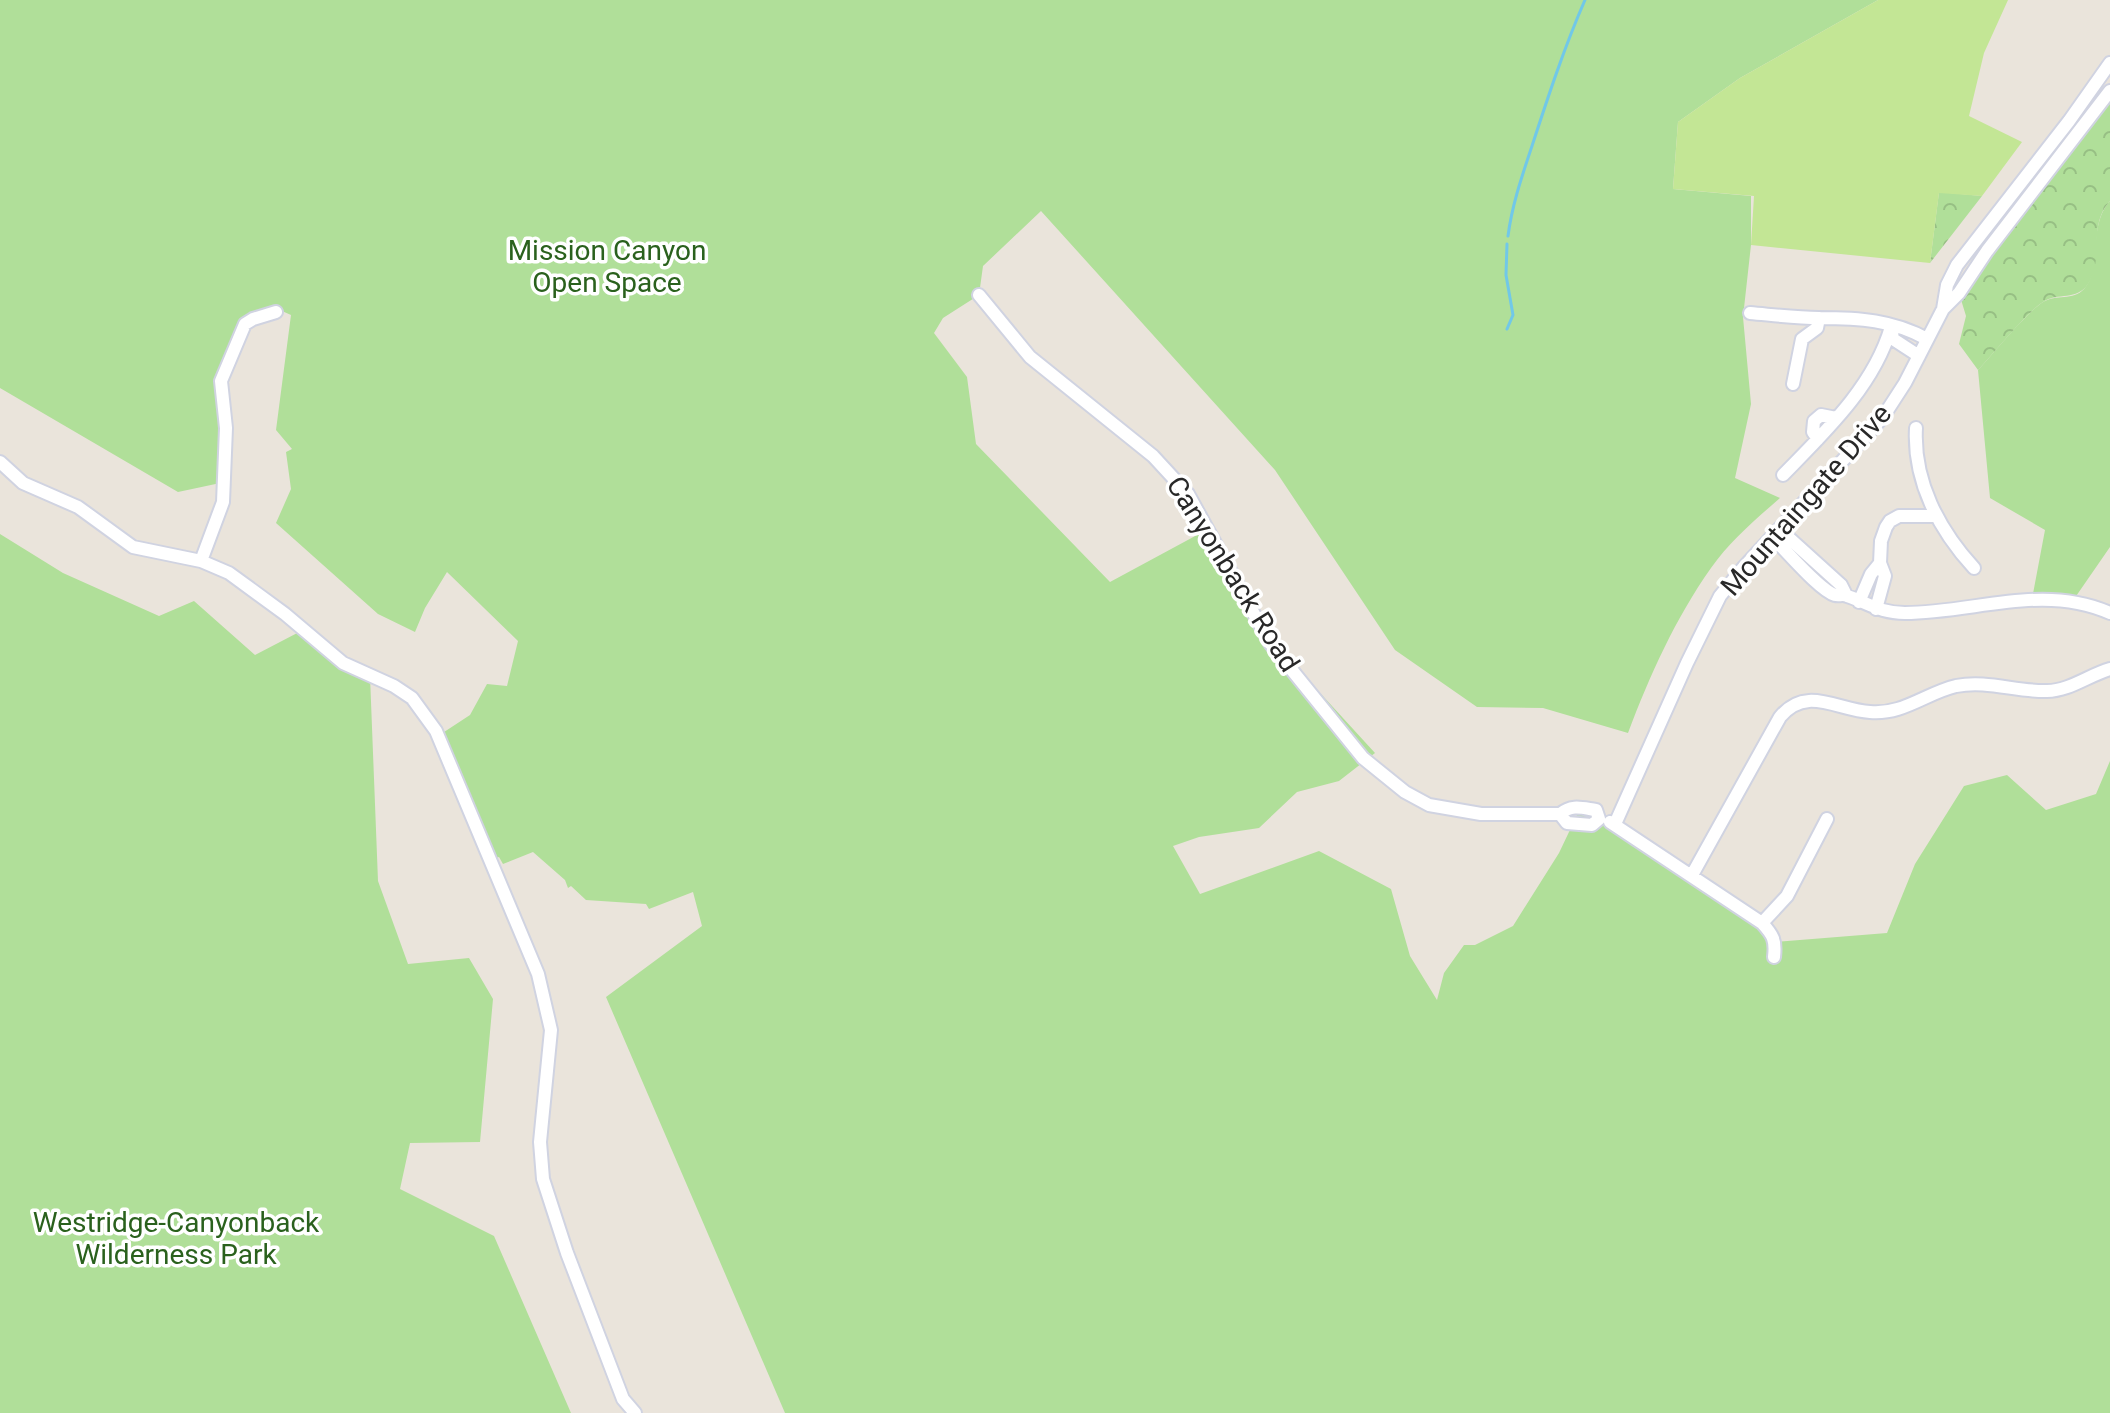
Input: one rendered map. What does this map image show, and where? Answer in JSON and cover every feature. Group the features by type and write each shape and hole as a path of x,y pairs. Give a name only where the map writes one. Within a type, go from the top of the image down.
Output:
{"street":[{"name":"Mountaingate Drive","path":"1943,309 1947,285 1957,265 2110,63"},
{"name":"Mountaingate Drive","path":"1615,824 1720,596 1883,417 1943,309 1959,293 1987,251 2110,91"},
{"name":"Canyonback Road","path":"979,295 1030,357 1153,456 1188,494 1270,643 1363,758 1405,792 1429,805 1481,814 1560,814 1568,807 1594,812 1762,923"},
{"path":"201,561 223,502 226,428 221,381 245,324 276,312"},
{"path":"1750,313 1870,319 1891,327 1900,325 1927,339"},
{"path":"1793,384 1802,339 1797,330 1799,317"},
{"path":"1802,339 1817,328 1819,318"},
{"path":"1891,327 1893,339 1919,356"},
{"path":"1783,475 1836,418 1877,361 1891,327"},
{"path":"1916,428 1919,468 1935,516 1974,568"},
{"path":"0,462 23,483 78,507 133,547 216,566 248,586 343,663 394,686 412,698 436,731 538,974 551,1030 540,1142 543,1179 623,1399 635,1413"},
{"path":"1876,609 1885,576 1880,563 1881,541 1890,521 1899,516 1935,516"},
{"path":"1776,533 1833,595 1846,595 1876,609 1903,613 1937,612 2052,598 2097,607 2110,613"},
{"path":"1859,602 1871,574 1880,563"},
{"path":"1692,875 1780,717 1796,703 1814,699 1861,711 1893,712 1953,687 1990,683 2052,691 2110,669"},
{"path":"1560,814 1567,823 1592,825 1594,812"},
{"path":"1774,957 1776,942 1762,923 1787,896 1827,819"}],"green space":[{"name":"Mission Canyon Open Space","path":"0,0 1878,0 1740,78 1678,122 1673,189 1751,196 1751,245 1743,317 1751,404 1735,478 1780,498 1726,549 1698,587 1664,648 1628,733 1543,708 1477,707 1395,650 1275,470 1041,211 983,266 979,295 943,318 934,333 967,377 976,444 1110,582 1210,528 1277,641 1375,753 1339,781 1297,792 1259,828 1199,837 1173,846 1200,894 1319,851 1391,889 1410,956 1437,1000 1444,973 1464,945 1475,945 1513,926 1559,853 1578,813 1606,821 1762,923 1776,942 1887,933 1915,864 1964,786 2007,775 2046,810 2096,794 2110,761 2110,1413 785,1413 606,997 702,926 693,892 649,909 646,904 586,900 571,886 568,888 565,880 533,852 503,864 499,857 490,860 438,736 470,715 487,684 507,686 518,641 447,572 425,608 415,632 378,614 276,523 291,489 286,452 292,449 276,430 291,315 282,311 253,319 225,370 225,482 178,492 0,388"},
{"path":"1878,0 2008,0 1984,53 1969,116 2022,142 1982,196 1939,193 1930,263 1751,245 1754,196 1673,189 1678,122 1740,78"},
{"path":"2110,91 2110,201 2099,221 2093,274 2078,293 2049,299 2036,307 1978,370 1959,344 1966,316 1959,293"},
{"path":"1939,192 1982,196 1930,263"},
{"path":"2110,201 2110,547 2072,602 2032,599 2045,530 1990,498 1978,370 2043,302 2075,295 2084,289 2093,270 2099,222"},
{"name":"Westridge-Canyonback Wilderness Park","path":"0,534 63,573 159,616 194,601 255,655 303,630 370,676 378,881 408,964 469,958 493,999 480,1142 410,1143 400,1189 494,1236 571,1413 0,1413"}],"waterway":[{"path":"1508,236 1525,168 1585,0"},
{"path":"1507,244 1506,275 1513,315 1507,329"}]}
